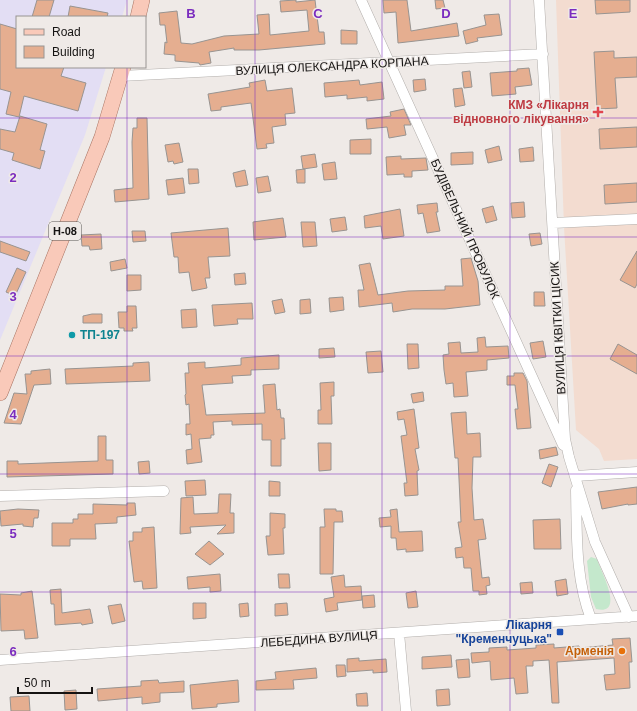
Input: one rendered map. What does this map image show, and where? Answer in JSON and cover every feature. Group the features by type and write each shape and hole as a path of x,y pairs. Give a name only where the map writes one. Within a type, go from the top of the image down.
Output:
{"main road":[{"path":"138,16 142,0"},
{"name":"Н-08","path":"0,393 102,137 122,72"}],"street":[{"name":"БУДІВЕЛЬНИЙ ПРОВУЛОК","path":"361,0 568,457"},
{"name":"ВУЛИЦЯ КВІТКИ ЦІСИК","path":"540,0 565,439 568,457 576,476 595,542 633,616"},
{"name":"ВУЛИЦЯ ОЛЕКСАНДРА КОРПАНА","path":"122,72 390,63 543,54"},
{"path":"552,223 637,219"},
{"path":"576,476 637,472"},
{"name":"ВУЛИЦЯ КВІТКИ ЦІСИК","path":"576,476 579,572 583,599 590,619"},
{"path":"0,496 164,491"},
{"name":"ЛЕБЕДИНА ВУЛИЦЯ","path":"0,660 633,616"},
{"path":"399,633 406,711"}],"shaded area":[{"path":"0,0 127,0 122,16 16,16 16,68 106,68 85,135 0,340"},
{"path":"556,0 637,0 637,459 604,461 599,449 576,430 564,227"}],"green space":[{"path":"591,557 597,559 609,592 611,600 609,606 605,609 596,609 591,597 587,561"}],"building":[{"path":"37,0 54,0 49,16 32,16"},
{"path":"296,0 296,2 315,0 319,32 324,32 325,44 259,50 234,50 234,48 209,52 211,63 200,65 199,63 175,61 175,55 164,54 165,42 167,43 165,25 160,25 159,13 177,11 181,43 192,44 224,36 259,34 257,15 269,14 270,35 309,31 307,10 281,12 280,1"},
{"path":"383,0 407,0 411,31 457,23 459,36 398,43 396,12 384,13"},
{"path":"435,0 443,0 445,8 436,9"},
{"path":"595,0 630,0 630,12 596,14"},
{"path":"70,6 108,13 107,16 68,16"},
{"path":"499,14 502,35 477,38 478,41 466,44 463,31 486,25 484,15"},
{"path":"0,24 16,29 16,68 64,68 61,76 86,83 78,111 24,96 19,117 6,114 11,92 0,89"},
{"path":"341,30 357,31 357,44 341,44"},
{"path":"614,51 614,58 637,57 637,77 615,78 617,108 597,109 594,52"},
{"path":"529,68 532,85 515,87 516,94 492,96 490,73 517,71 517,69"},
{"path":"470,71 472,87 464,88 462,72"},
{"path":"425,79 426,90 414,92 413,80"},
{"path":"265,80 267,91 292,88 295,113 285,114 286,125 272,127 274,143 266,144 267,148 257,149 251,103 221,107 221,110 211,111 208,94 250,87 249,83"},
{"path":"359,80 360,85 382,82 384,99 367,101 367,97 347,99 347,95 325,97 324,83"},
{"path":"462,88 465,105 455,107 453,89"},
{"path":"404,109 411,125 404,125 406,135 389,138 387,127 367,129 366,119 391,116 390,112"},
{"path":"20,116 47,124 40,150 45,151 40,169 12,160 14,153 0,149 0,129 15,132"},
{"path":"137,118 147,118 149,199 115,202 114,190 133,188 132,142 133,128 137,128"},
{"path":"637,127 637,147 600,149 599,129"},
{"path":"371,139 371,154 350,154 350,140"},
{"path":"179,143 183,162 174,164 173,161 168,162 165,145"},
{"path":"499,146 502,160 488,163 485,150"},
{"path":"533,147 534,161 520,162 519,149"},
{"path":"473,152 473,164 451,165 451,153"},
{"path":"315,154 317,167 303,169 301,156"},
{"path":"401,156 401,159 426,158 428,170 412,171 412,177 404,177 404,174 387,175 386,157"},
{"path":"335,162 337,179 324,180 322,164"},
{"path":"188,169 198,169 199,183 189,184"},
{"path":"305,169 305,183 297,183 296,170"},
{"path":"245,170 248,185 236,187 233,173"},
{"path":"268,176 271,191 258,193 256,178"},
{"path":"183,178 185,193 168,195 166,180"},
{"path":"637,183 637,202 605,204 604,185"},
{"path":"524,202 525,217 512,218 511,203"},
{"path":"437,203 438,212 436,212 440,231 427,233 423,213 418,214 417,205"},
{"path":"493,206 497,220 486,223 482,209"},
{"path":"400,209 404,236 383,239 381,226 365,228 364,216"},
{"path":"345,217 347,230 332,232 330,219"},
{"path":"283,218 286,237 254,240 253,222"},
{"path":"301,222 315,222 317,246 303,247"},
{"path":"228,228 230,256 208,257 210,278 205,278 207,288 192,291 189,272 179,273 178,257 174,257 171,233"},
{"path":"132,231 145,231 146,241 133,242"},
{"path":"540,233 542,244 531,246 529,234"},
{"path":"101,234 102,249 90,250 89,246 82,246 81,235"},
{"path":"0,241 30,252 26,261 0,252"},
{"path":"637,251 637,284 635,288 620,280"},
{"path":"471,258 478,281 480,305 445,309 412,309 393,312 392,303 359,307 358,290 364,290 359,265 370,263 378,295 408,291 445,290 445,286 463,286 461,259"},
{"path":"125,259 127,268 111,271 110,262"},
{"path":"17,268 26,272 15,296 6,292"},
{"path":"245,273 246,284 235,285 234,274"},
{"path":"127,275 141,275 141,290 127,291"},
{"path":"534,292 544,292 545,306 534,306"},
{"path":"343,297 344,310 330,312 329,298"},
{"path":"282,299 285,312 275,314 272,301"},
{"path":"310,299 311,313 300,314 300,300"},
{"path":"252,303 253,319 237,319 238,324 214,326 212,305"},
{"path":"127,306 136,306 137,328 132,328 133,331 124,331 124,328 119,328 118,312 127,312"},
{"path":"196,309 197,327 182,328 181,310"},
{"path":"102,314 102,323 83,323 83,316"},
{"path":"485,337 486,347 508,346 509,358 487,360 487,370 466,372 468,396 454,397 453,383 446,384 444,370 443,355 449,354 448,343 460,342 461,353 478,352 477,338"},
{"path":"543,341 546,357 533,359 530,343"},
{"path":"407,344 418,344 419,368 408,369"},
{"path":"618,344 637,355 637,374 610,359"},
{"path":"334,348 335,357 319,358 319,349"},
{"path":"381,351 383,372 368,373 366,352"},
{"path":"279,355 279,369 251,370 251,375 232,376 233,383 202,385 206,415 265,413 263,385 275,384 277,410 280,409 281,418 284,418 285,439 281,439 281,466 271,466 271,440 262,440 262,424 232,425 232,421 213,422 214,435 211,435 211,438 199,439 202,462 187,464 186,450 192,449 191,434 186,435 186,424 190,424 189,404 186,405 185,395 185,373 189,373 188,363 205,362 205,368 241,365 241,358"},
{"path":"149,362 150,381 66,384 65,369 133,366 133,363"},
{"path":"50,369 51,384 34,385 21,424 4,423 14,393 27,394 25,374 31,374 31,371"},
{"path":"514,373 523,373 527,381 531,428 517,429 515,409 518,409 515,385 507,385 507,376 514,376"},
{"path":"334,382 334,396 331,396 332,424 318,424 318,410 321,410 320,383"},
{"path":"423,392 424,401 413,403 411,394"},
{"path":"414,409 419,448 415,449 419,470 417,471 418,495 405,496 404,483 407,483 401,436 407,435 404,419 398,420 397,412"},
{"path":"466,412 467,434 480,433 481,457 473,457 472,488 474,520 483,519 486,539 478,540 482,578 489,577 490,585 486,586 487,594 479,595 479,591 473,591 471,568 464,568 463,557 456,558 455,548 462,547 458,522 461,522 458,458 455,458 451,413"},
{"path":"98,436 106,436 106,460 113,460 113,474 7,477 7,461 18,461 18,464 98,461"},
{"path":"318,443 331,443 331,470 319,471"},
{"path":"556,447 558,455 540,459 539,450"},
{"path":"149,461 150,473 139,474 138,462"},
{"path":"549,464 558,467 551,487 542,483"},
{"path":"205,480 206,495 186,496 185,481"},
{"path":"269,481 280,482 280,496 269,496"},
{"path":"637,487 637,504 628,504 602,509 598,492"},
{"path":"219,494 231,494 230,513 234,513 234,533 217,534 226,525 190,527 191,533 180,534 181,498 193,497 194,514 218,513"},
{"path":"127,503 135,503 136,515 117,517 117,523 95,524 96,539 70,539 70,546 52,546 52,523 73,523 73,519 78,519 78,514 93,514 93,504 127,505"},
{"path":"18,509 39,510 38,518 34,518 33,527 23,526 23,524 1,526 0,511"},
{"path":"324,509 336,509 336,511 342,511 343,522 334,522 333,574 320,574 320,527 325,527"},
{"path":"397,509 399,532 422,531 423,551 406,552 406,549 397,550 396,538 391,538 391,526 380,527 379,518 391,517 390,510"},
{"path":"270,513 285,514 285,528 283,528 284,554 268,555 266,536 270,536"},
{"path":"560,519 561,549 534,549 533,520"},
{"path":"154,527 157,588 143,589 142,581 134,582 129,541 133,541 133,532 142,532 142,528"},
{"path":"209,541 224,554 210,565 195,554"},
{"path":"220,574 221,591 210,592 210,587 188,589 187,577"},
{"path":"278,574 289,574 290,588 279,588"},
{"path":"344,575 345,587 361,586 362,600 337,603 338,610 326,612 324,599 334,597 331,577"},
{"path":"566,579 568,594 557,596 555,581"},
{"path":"532,582 533,593 521,594 520,583"},
{"path":"61,589 62,613 90,609 93,623 82,625 81,623 55,625 54,604 51,604 50,590"},
{"path":"32,591 38,638 25,639 24,630 1,631 0,594 21,595 21,593"},
{"path":"416,591 418,607 408,608 406,593"},
{"path":"374,595 375,607 363,608 362,596"},
{"path":"193,603 206,603 206,618 193,619"},
{"path":"248,603 249,616 240,617 239,604"},
{"path":"287,603 288,615 275,616 275,604"},
{"path":"121,604 125,621 112,624 108,606"},
{"path":"630,638 632,662 629,662 630,688 606,690 604,675 615,674 614,658 557,662 559,703 552,703 549,660 533,661 533,666 526,666 528,693 516,694 514,678 491,680 490,661 472,663 471,653 489,652 489,648 507,647 507,650 536,648 536,645 554,644 554,648 579,646 579,648 613,645 612,639"},
{"path":"451,655 452,667 422,669 422,657"},
{"path":"359,658 359,661 386,659 387,672 373,673 373,670 347,672 347,659"},
{"path":"469,659 470,677 458,678 456,660"},
{"path":"336,665 345,665 346,676 337,677"},
{"path":"316,668 317,678 293,680 294,689 256,690 256,681 276,679 275,672"},
{"path":"158,680 159,683 184,681 184,692 160,693 160,702 142,704 142,697 98,701 97,689 141,686 141,681"},
{"path":"238,680 239,702 217,704 217,707 192,709 190,685"},
{"path":"449,689 450,705 437,706 436,690"},
{"path":"76,690 77,709 65,710 64,691"},
{"path":"367,693 368,706 357,706 356,694"},
{"path":"29,696 30,711 11,711 10,697"}],"place":[{"name":"КМЗ «Лікарня відновного лікування»","path":"598,112"},
{"name":"ТП-197","path":"72,335"},
{"name":"Лікарня \"Кременчуцька\"","path":"560,632"},
{"name":"Арменія","path":"622,651"}]}
